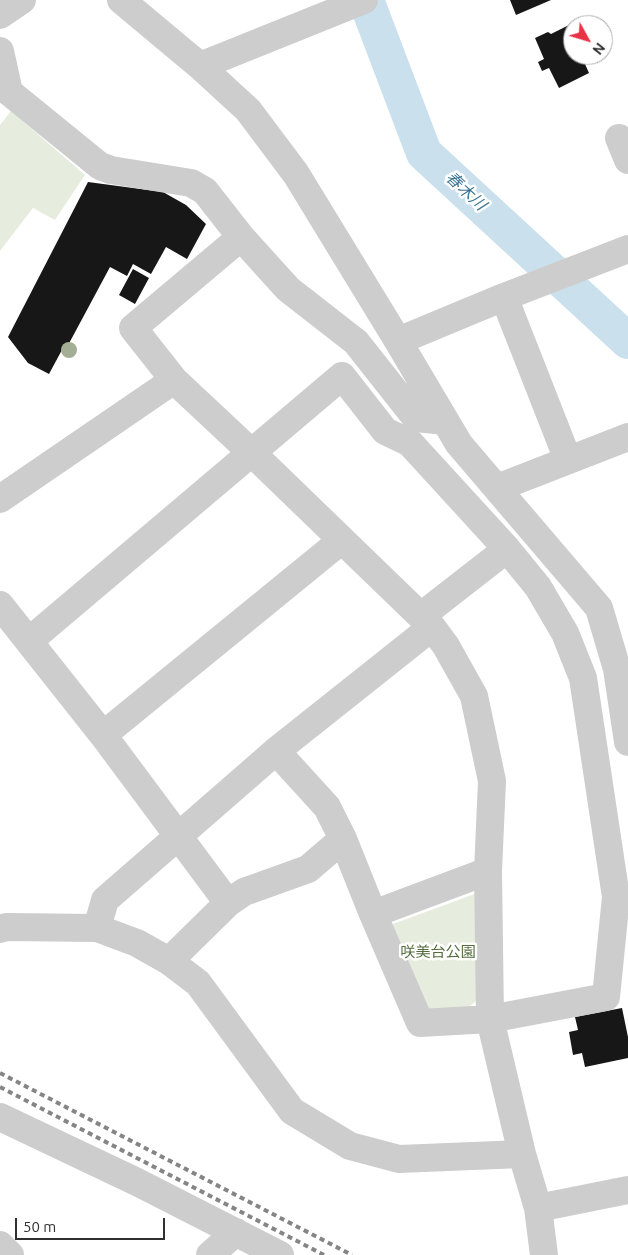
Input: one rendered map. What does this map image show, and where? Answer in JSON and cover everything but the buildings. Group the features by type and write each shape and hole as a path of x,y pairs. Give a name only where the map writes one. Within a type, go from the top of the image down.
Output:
{"street":[{"path":"0,15 22,0"},
{"path":"121,0 200,66 248,110 296,174 459,444 599,608 617,669 628,742"},
{"path":"200,66 359,2"},
{"path":"0,51 10,92 100,166 111,170 191,183 205,191 241,237 288,289 356,342 416,418 445,421"},
{"path":"241,237 133,328 174,380 426,621 446,646 474,696 492,781 488,871 490,1019 522,1154 538,1208 544,1255"},
{"path":"398,341 628,249"},
{"path":"504,297 568,460"},
{"path":"29,641 342,376 385,431 410,443 507,549 538,586 561,625 583,678 616,897 606,997 490,1019 420,1023 343,839 327,807 276,751"},
{"path":"0,499 174,380"},
{"path":"497,488 628,437"},
{"path":"103,735 342,540"},
{"path":"98,928 105,900 507,549"},
{"path":"0,605 103,735 228,903"},
{"path":"169,961 228,903 244,892 308,869 343,839"},
{"path":"373,914 488,871"},
{"path":"2,924 98,928 137,943 169,961 198,983 292,1111 350,1146 399,1159 522,1154"},
{"path":"0,1117 136,1182 280,1255"},
{"path":"538,1208 628,1190"},
{"path":"210,1255 236,1232"},
{"path":"0,1245 10,1255"}],"green space":[{"path":"11,111 85,175 55,220 33,208 0,251 0,125"},
{"name":"咲美台公園","path":"480,892 477,1000 468,1008 425,1016 382,928"}],"waterway":[{"name":"春木川","path":"366,0 424,153 628,341"}],"railway":[{"path":"0,1073 352,1255"},
{"path":"0,1087 324,1255"}]}
